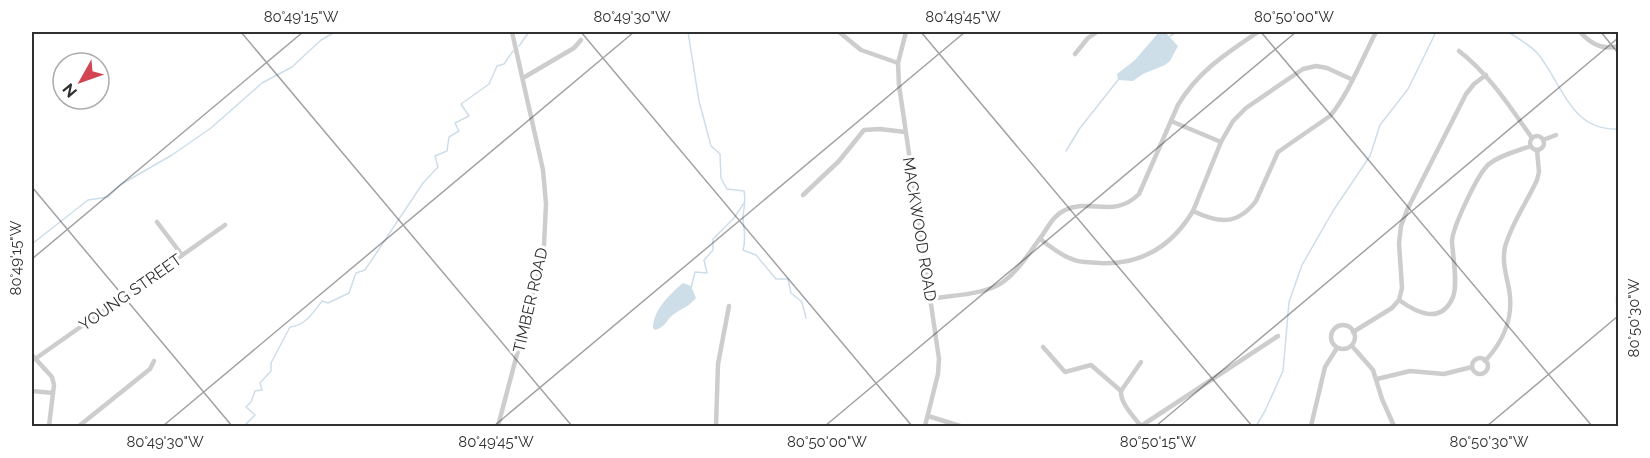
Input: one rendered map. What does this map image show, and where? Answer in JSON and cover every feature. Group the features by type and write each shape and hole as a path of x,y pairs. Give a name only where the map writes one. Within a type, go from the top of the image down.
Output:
{"street":[{"name":"TIMBER ROAD","path":"498,426 539,271 546,204 543,170 512,32"},
{"path":"839,32 861,50 898,63"},
{"name":"MACKWOOD ROAD","path":"906,32 898,63 899,85 939,358 938,374 925,426"},
{"path":"1075,54 1088,38 1097,32"},
{"path":"931,298 979,292 1002,283 1015,272 1055,217 1067,209 1117,207 1133,200 1139,194 1186,92 1202,72 1214,62 1258,32"},
{"path":"1192,211 1217,220 1232,219 1245,213 1256,201 1278,152 1330,116 1336,108 1376,32"},
{"path":"1580,32 1593,44 1613,48 1618,46"},
{"path":"523,78 574,48 581,39"},
{"path":"1459,51 1486,75 1532,138"},
{"path":"1040,239 1060,254 1077,261 1128,262 1148,255 1165,245 1179,231 1192,211 1221,142 1233,121 1246,108 1303,69 1327,68 1352,79"},
{"path":"1353,332 1392,308 1400,300 1402,288 1400,237 1407,210 1466,94 1486,75"},
{"path":"1171,121 1221,142"},
{"path":"803,195 839,161 864,130 905,132"},
{"path":"1544,140 1556,135"},
{"path":"1532,138 1539,136 1544,140"},
{"path":"1530,146 1532,138"},
{"path":"1537,150 1542,147 1544,140"},
{"path":"1400,300 1413,310 1428,314 1437,313 1449,304 1454,290 1453,233 1480,174 1486,166 1497,159 1530,146"},
{"path":"1530,146 1537,150"},
{"path":"1485,361 1502,338 1509,318 1510,301 1504,267 1504,251 1509,235 1537,180 1539,172 1537,150"},
{"path":"157,222 182,255"},
{"name":"YOUNG STREET","path":"33,357 225,225"},
{"path":"1618,297 1618,303"},
{"path":"716,426 718,363 729,306"},
{"path":"1345,326 1353,332 1352,346 1344,349 1337,348 1331,340 1335,328 1345,326"},
{"path":"1043,347 1065,372 1091,364 1121,391 1121,395 1141,426 1278,336"},
{"path":"1352,346 1369,365 1377,379 1382,399 1394,426"},
{"path":"1311,426 1325,367 1337,348"},
{"path":"33,357 51,377 54,385 48,426"},
{"path":"1481,358 1485,361 1487,368 1482,373 1477,373 1472,368 1473,362 1481,358"},
{"path":"79,426 150,369 154,361"},
{"path":"1121,391 1141,362"},
{"path":"1377,379 1410,372 1444,374 1472,368"},
{"path":"32,391 53,393"},
{"path":"928,416 960,426"}],"water":[{"path":"1159,32 1165,32 1178,46 1170,61 1133,81 1118,80 1117,74 1135,60"},
{"path":"683,283 691,286 696,298 674,314 662,327 655,330 654,321 659,309"}],"waterway":[{"path":"32,244 88,200 108,197 120,185 172,155 211,128 262,83 292,67 321,40 335,32"},
{"path":"519,46 529,32"},
{"path":"688,32 699,101 711,146 720,154 721,178 727,189 744,191 745,241 743,250 756,255 776,279 788,279 791,293 802,302 806,318"},
{"path":"1170,36 1177,32"},
{"path":"1256,426 1283,371 1289,302 1302,265 1333,211 1370,156 1380,125 1408,89 1436,32"},
{"path":"1508,32 1538,54 1578,114 1602,128 1618,129"},
{"path":"244,426 255,415 246,407 251,402 255,391 262,390 260,383 271,371 271,363 290,327 305,321 322,301 328,303 349,293 356,273 365,270 423,183 438,167 435,156 447,151 449,137 459,131 455,123 469,116 461,104 489,84 497,66 504,64 513,51"},
{"path":"1066,151 1080,128 1118,80"},
{"path":"691,288 695,272 707,273 704,260 713,250 713,239 734,218 744,203"}]}
